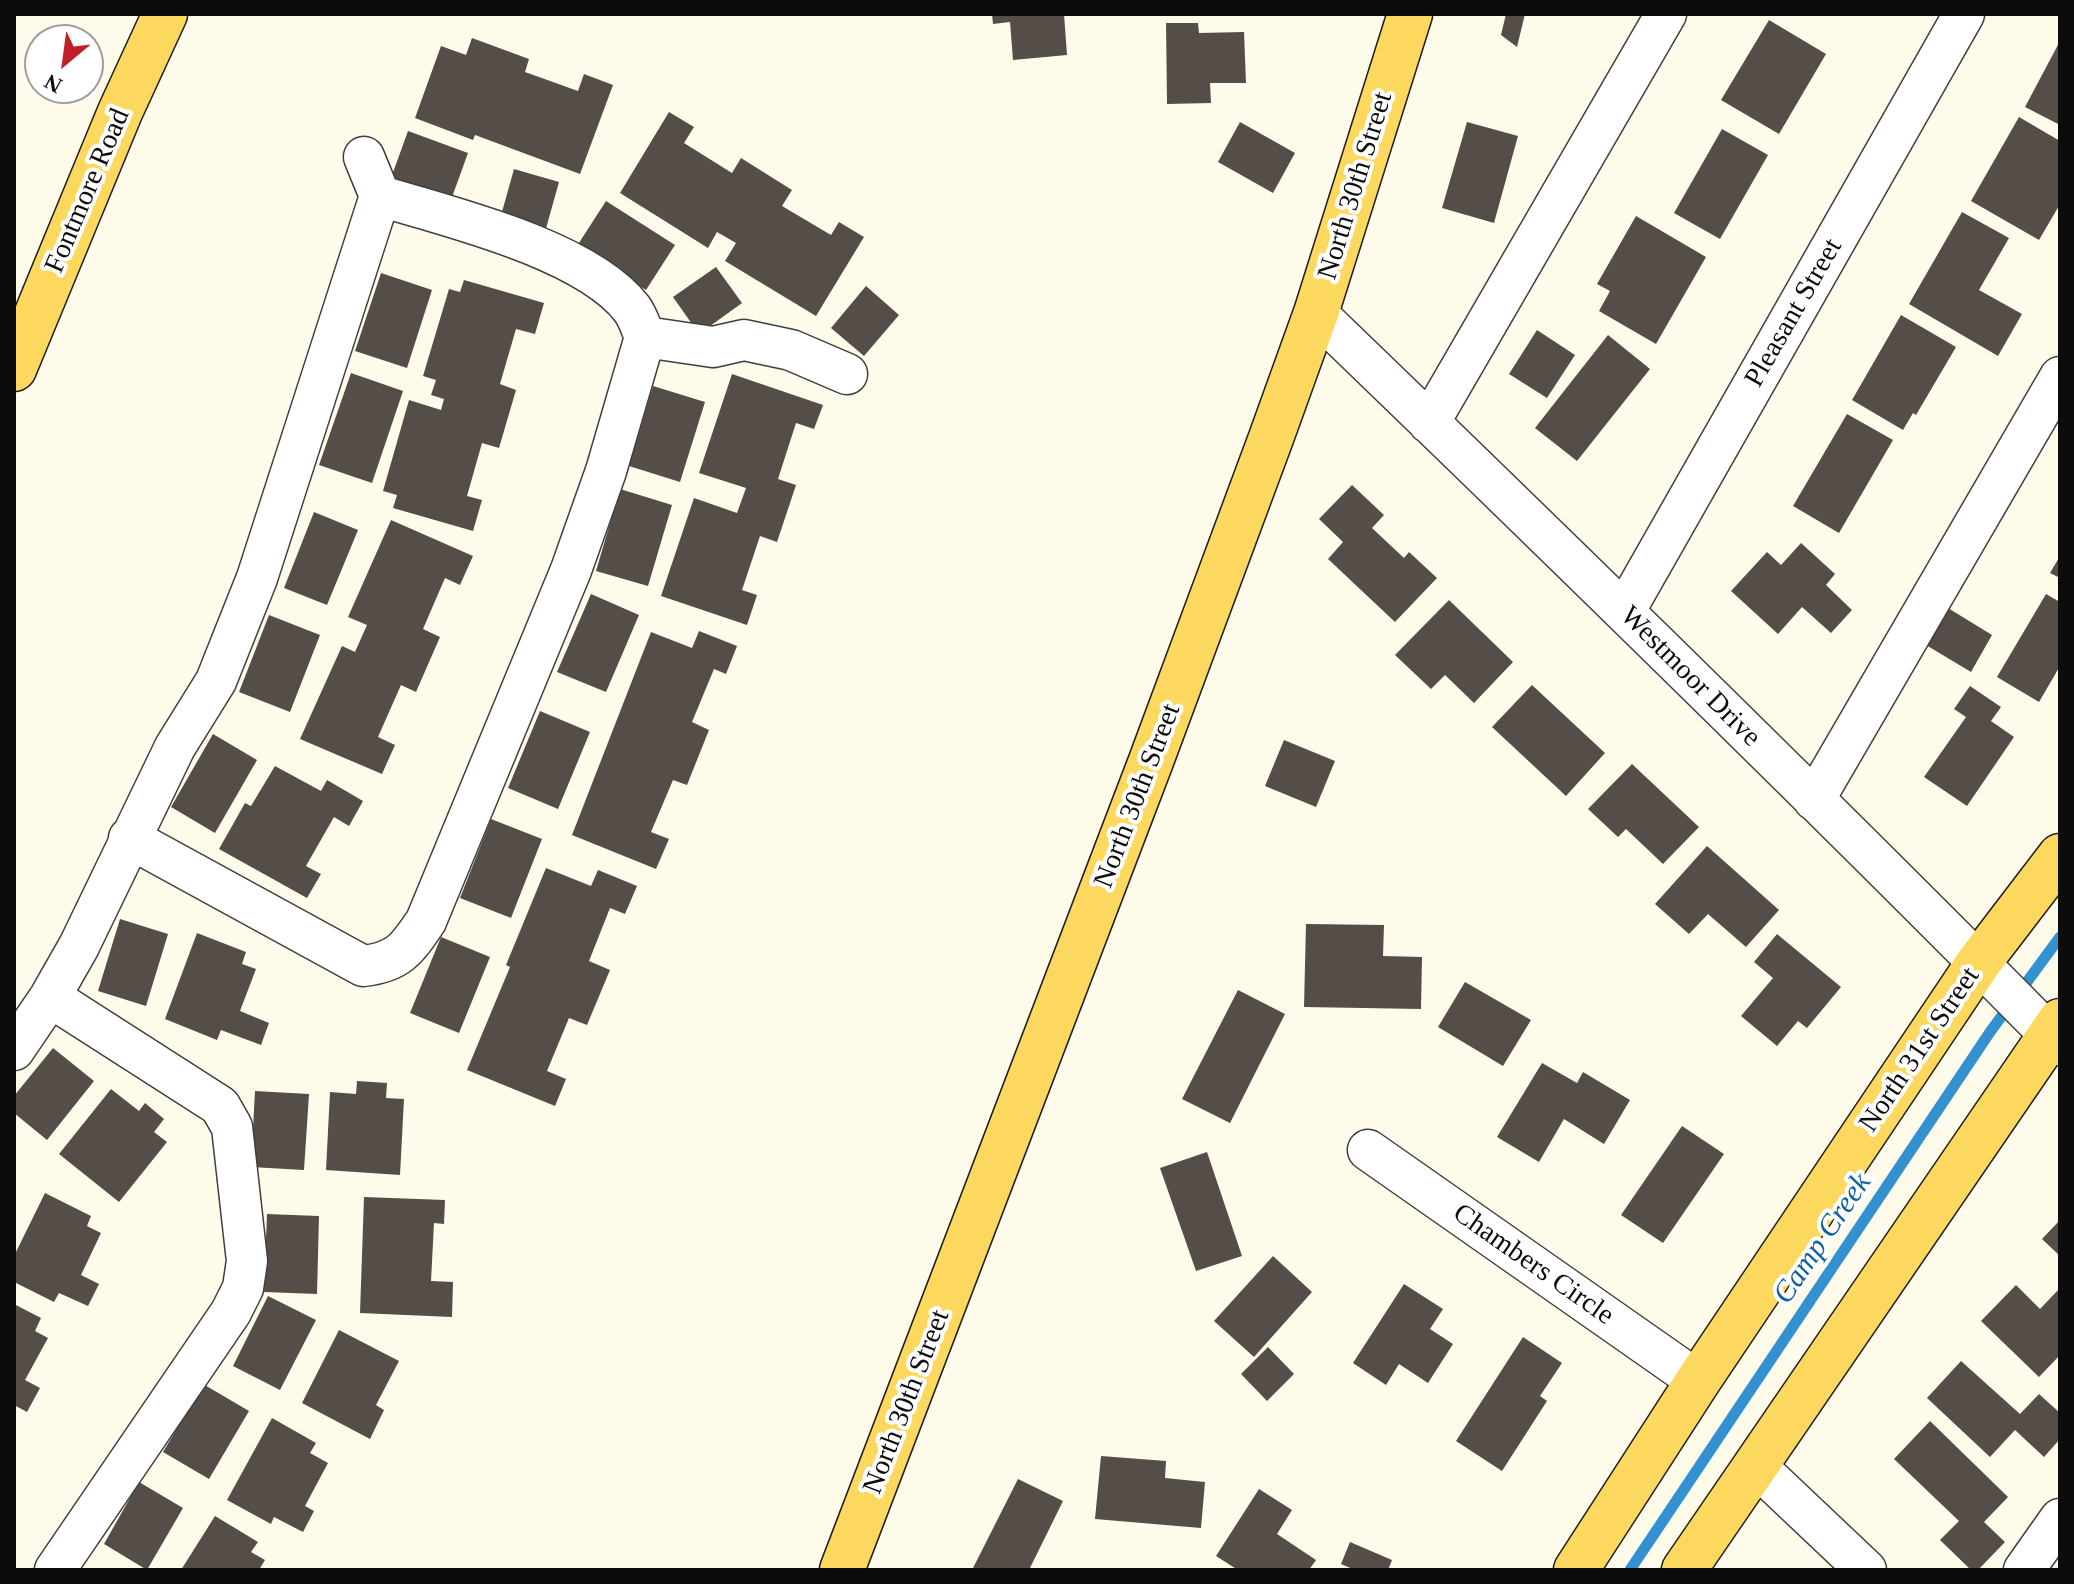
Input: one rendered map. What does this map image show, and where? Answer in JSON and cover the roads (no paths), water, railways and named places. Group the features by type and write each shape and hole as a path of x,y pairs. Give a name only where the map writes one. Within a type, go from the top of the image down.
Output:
{"main road":[{"name":"Fontmore Road","path":"14,369 120,112 165,14"},
{"name":"North 30th Street","path":"842,1570 1151,761 1316,313 1410,14"},
{"name":"North 31st Street","path":"1576,1570 1698,1381 1979,962 2060,856"},
{"path":"1684,1570 2057,1034"}],"street":[{"path":"1429,423 1666,14"},
{"name":"Pleasant Street","path":"1624,612 1964,14"},
{"path":"14,1050 50,997 79,946 175,747 216,681 257,578 380,196 364,157"},
{"path":"129,838 363,966 385,964 409,947 426,921 571,570 606,471 645,337 633,310 607,286 564,257 477,225 380,196"},
{"name":"Westmoor Drive","path":"1316,313 1979,962 2057,1034"},
{"path":"645,337 713,347 744,340 791,350 847,374"},
{"path":"1814,800 2060,377"},
{"path":"50,997 220,1106 232,1127 247,1261 243,1288 231,1312 55,1570"},
{"name":"Chambers Circle","path":"1368,1150 1698,1381"},
{"path":"1755,1465 1866,1570"},
{"path":"2024,1570 2060,1519"}],"waterway":[{"name":"Camp Creek","path":"1630,1570 1990,1032 2060,937"}]}
